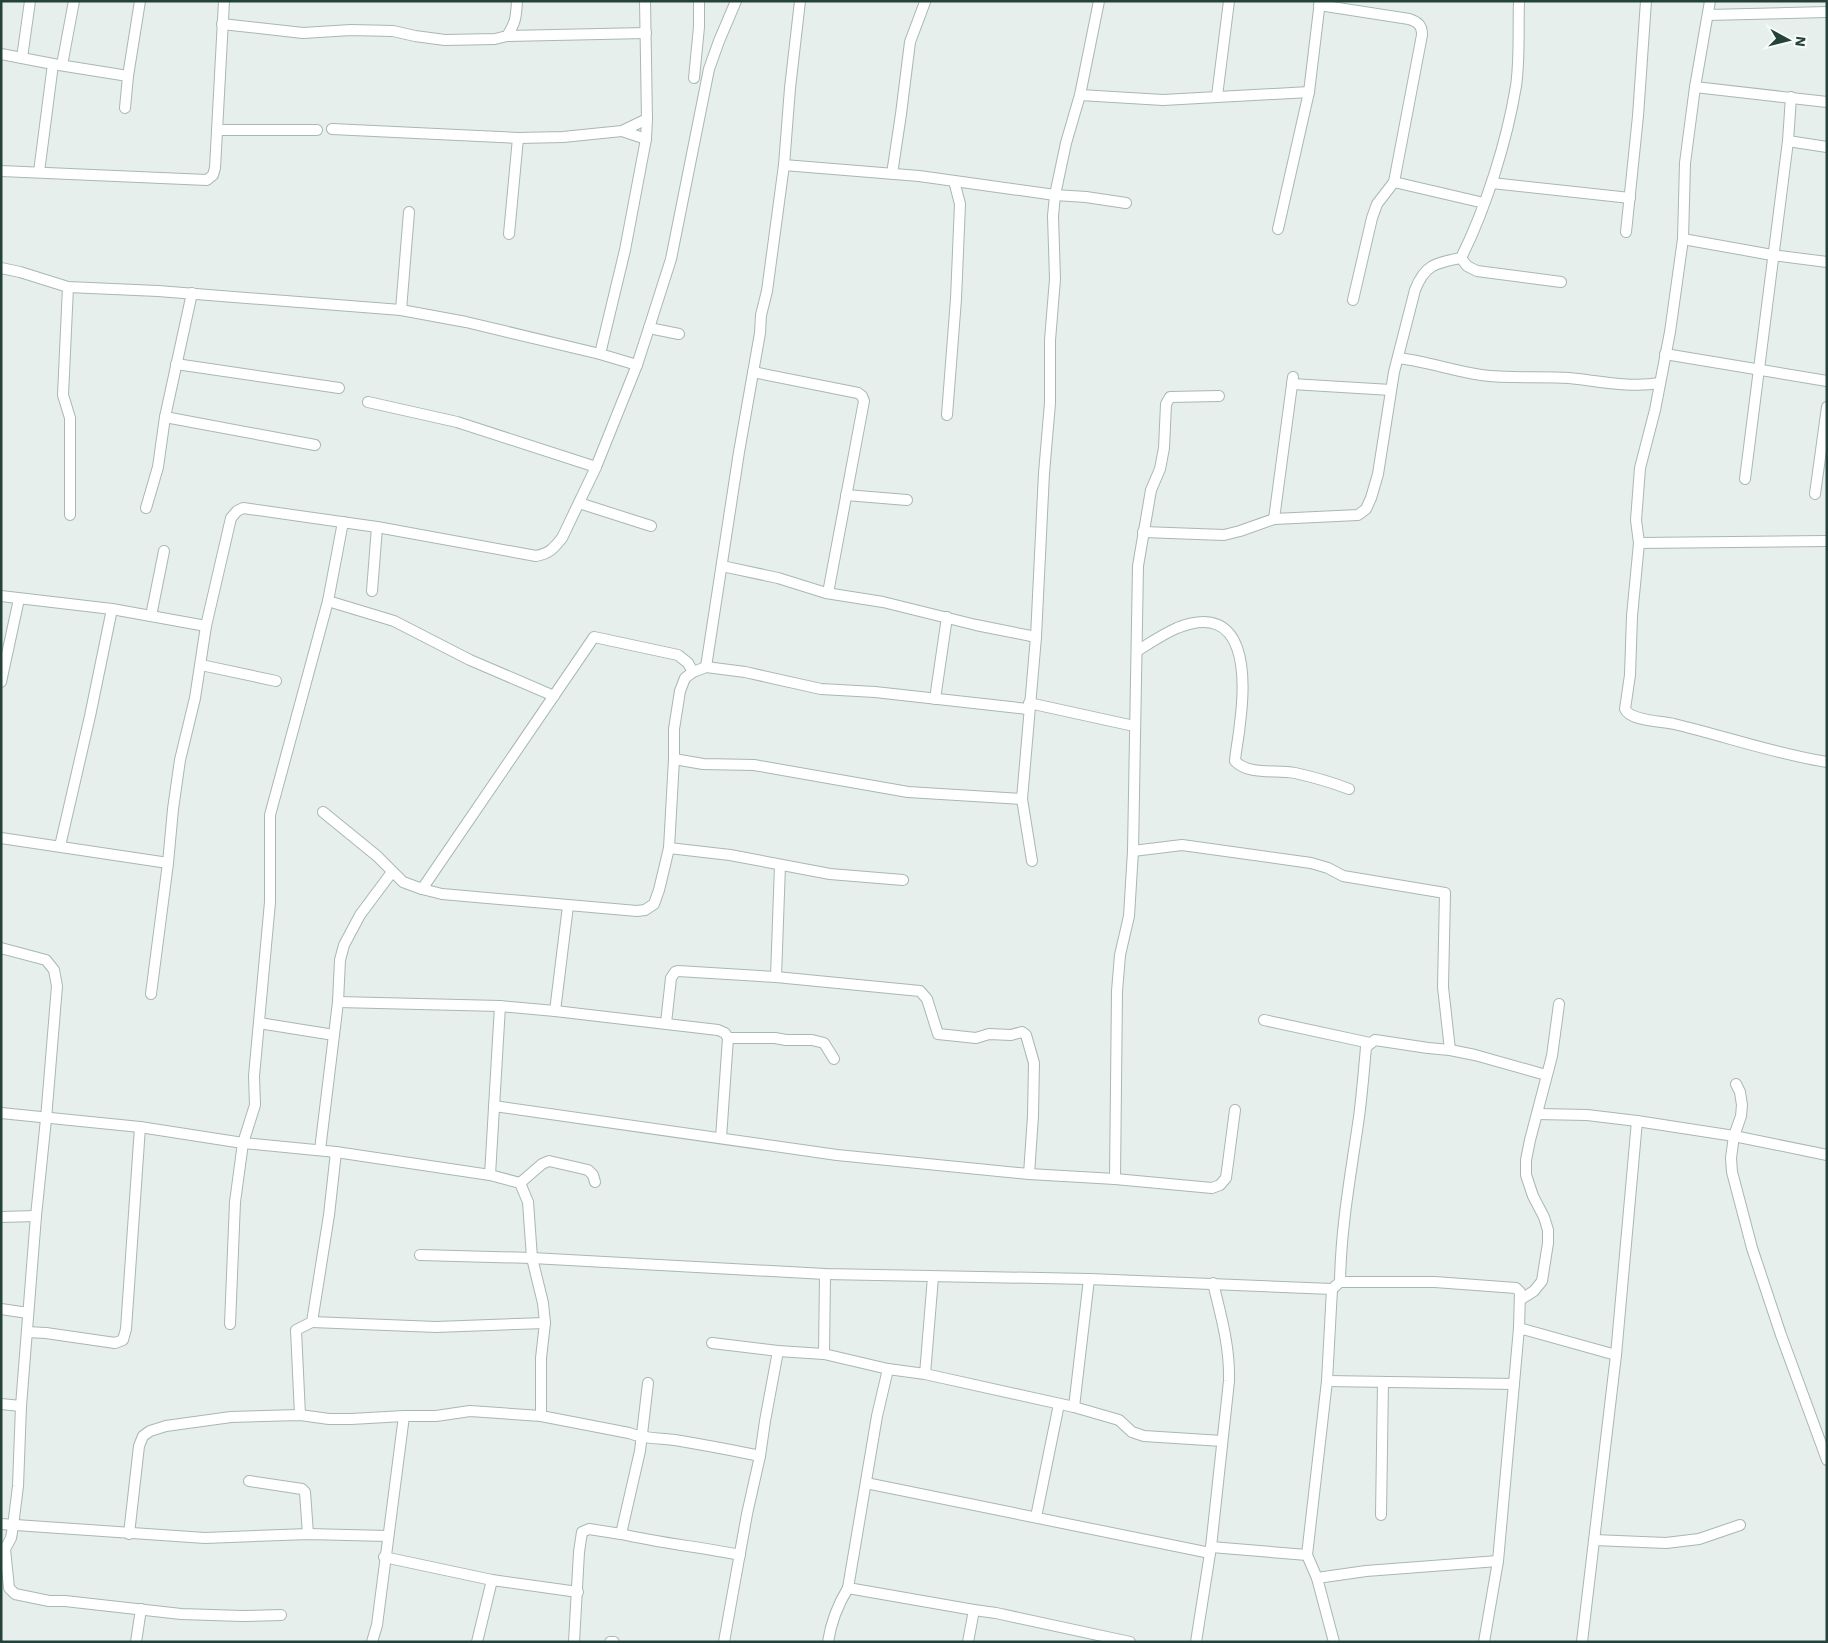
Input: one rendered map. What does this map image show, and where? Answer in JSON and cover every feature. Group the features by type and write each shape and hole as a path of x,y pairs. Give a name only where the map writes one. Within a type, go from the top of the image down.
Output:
{"street":[{"path":"22,58 30,1"},
{"path":"39,172 58,65 74,1"},
{"path":"125,108 140,1"},
{"path":"1,171 207,180 213,175 216,168 224,1"},
{"path":"507,36 516,19 517,1"},
{"path":"600,354 625,250 646,139 645,1"},
{"path":"694,78 699,27 699,1"},
{"path":"151,994 168,863 172,809 180,760 195,698 206,626 231,518 237,511 243,508 377,527 536,556 547,554 562,538 579,503 596,467 637,364 670,259 709,69 736,1"},
{"path":"706,667 760,333 761,315 777,226 800,1"},
{"path":"1032,860 1022,799 1036,637 1044,473 1050,403 1050,340 1055,279 1055,195 1066,142 1080,95 1099,1"},
{"path":"1217,96 1229,1"},
{"path":"1143,532 1224,535 1274,519 1358,515 1366,509 1372,498 1378,474 1391,390 1420,278 1433,265 1461,258 1470,241 1492,183 1516,85 1519,1"},
{"path":"1626,232 1646,1"},
{"path":"1710,1 1695,87 1686,163 1683,239 1670,332 1653,422 1640,468 1636,501 1639,543 1632,616 1630,675 1625,709 1627,714 1633,717 1671,723 1772,752 1827,762"},
{"path":"892,174 910,42 925,2"},
{"path":"1278,229 1309,92 1320,3 1417,22 1422,28 1422,35 1394,182 1378,204 1372,218 1353,300"},
{"path":"1708,15 1827,12"},
{"path":"222,24 303,33 352,30 393,31 445,40 496,39 507,36 646,33"},
{"path":"1,54 128,76"},
{"path":"1695,87 1827,102"},
{"path":"1080,95 1163,100 1309,92"},
{"path":"1745,479 1788,141 1791,98"},
{"path":"332,129 518,138 563,137 622,131 647,119"},
{"path":"217,130 317,130"},
{"path":"622,131 646,139"},
{"path":"509,234 518,138"},
{"path":"1788,141 1827,147"},
{"path":"784,165 892,174 1126,203"},
{"path":"947,415 960,204 954,181"},
{"path":"1394,182 1484,203"},
{"path":"1492,183 1630,198"},
{"path":"401,310 410,212"},
{"path":"1683,239 1772,255 1827,262"},
{"path":"1461,258 1467,266 1477,271 1561,282"},
{"path":"1,268 68,287 192,293 401,310 466,322 637,364"},
{"path":"68,287 63,395 70,418 70,515"},
{"path":"146,508 158,467 165,417 192,293"},
{"path":"649,328 679,334"},
{"path":"1665,354 1827,381"},
{"path":"1398,358 1417,360 1491,376 1568,378 1648,385 1660,383"},
{"path":"176,364 339,388"},
{"path":"753,372 858,393 864,401 828,593"},
{"path":"1274,519 1292,380 1391,390"},
{"path":"1116,1178 1117,991 1120,955 1129,916 1133,851 1138,566 1151,490 1160,468 1164,448 1166,404 1170,397 1219,396"},
{"path":"368,402 457,422 596,467"},
{"path":"1815,494 1827,407"},
{"path":"165,417 315,445"},
{"path":"846,495 907,500"},
{"path":"579,503 651,526"},
{"path":"230,1324 235,1202 244,1143 255,1105 254,1076 270,902 270,815 328,601 344,522"},
{"path":"372,592 377,527"},
{"path":"1639,543 1827,541"},
{"path":"150,616 164,551"},
{"path":"722,566 778,578 828,593 875,600 976,626 1036,637"},
{"path":"1,596 112,609 206,626"},
{"path":"1,682 19,599"},
{"path":"328,601 394,621 470,660 554,696"},
{"path":"60,846 112,609"},
{"path":"935,699 947,617"},
{"path":"1137,651 1179,627 1200,622 1215,623 1226,628 1236,642 1241,658 1243,679 1235,761 1246,769 1294,773 1349,789"},
{"path":"422,889 594,637 678,655 688,663 692,672"},
{"path":"201,665 276,681"},
{"path":"323,812 377,856 403,882 422,889 442,894 637,911 645,910 654,904 669,848 674,729 680,691 685,678 692,672 706,667 745,672 820,689 1029,706 1134,726"},
{"path":"674,759 703,764 754,765 908,792 1022,799"},
{"path":"1,838 168,863"},
{"path":"1133,851 1182,846 1235,852 1311,863 1328,868 1342,876 1445,893 1443,987 1450,1050"},
{"path":"669,848 730,855 830,874 903,880"},
{"path":"776,978 780,865"},
{"path":"320,1150 338,1002 340,960 344,945 360,915 392,872"},
{"path":"555,1010 568,906"},
{"path":"1,948 46,960 54,970 57,986 28,1313 21,1406 18,1486 14,1526 11,1538 3,1551 9,1588 15,1594 49,1601 212,1616 281,1615"},
{"path":"666,1023 671,978 675,972 776,978 920,992 927,999 938,1034 976,1038 989,1034 1011,1035 1022,1032 1026,1035 1034,1064 1034,1116 1029,1174"},
{"path":"338,1002 500,1006 555,1010 718,1030 725,1033 728,1038 721,1138"},
{"path":"1520,1300 1534,1291 1542,1281 1548,1243 1548,1230 1544,1216 1533,1196 1526,1175 1527,1153 1552,1056 1560,1004"},
{"path":"490,1174 500,1006"},
{"path":"1264,1020 1370,1043"},
{"path":"259,1023 334,1035"},
{"path":"728,1038 750,1037 812,1040 824,1043 834,1059"},
{"path":"1340,1282 1341,1246 1346,1198 1359,1116 1366,1047 1375,1040 1450,1050 1546,1075"},
{"path":"1736,1084 1740,1092 1742,1105 1738,1128 1734,1136 1732,1172 1752,1248 1781,1335 1827,1460"},
{"path":"494,1106 836,1154 1029,1174 1116,1178 1212,1188 1220,1185 1226,1178 1235,1110"},
{"path":"1,1113 140,1127 244,1143 336,1152 490,1174 520,1183"},
{"path":"1537,1114 1587,1115 1637,1121 1734,1136 1827,1155"},
{"path":"1582,1642 1616,1355 1637,1121"},
{"path":"27,1332 116,1343 123,1340 126,1329 140,1127"},
{"path":"312,1322 329,1215 336,1152"},
{"path":"520,1183 542,1164 549,1161 588,1170 593,1175 595,1182"},
{"path":"520,1183 528,1202 532,1258 540,1286 545,1322 541,1358 541,1416"},
{"path":"1,1217 36,1216"},
{"path":"420,1255 532,1258 933,1278 1089,1279 1332,1289 1340,1282 1435,1282 1516,1288 1520,1292 1520,1300 1514,1384 1498,1561 1484,1642"},
{"path":"824,1354 825,1274"},
{"path":"925,1374 933,1278"},
{"path":"1074,1408 1089,1279"},
{"path":"1196,1642 1211,1550 1229,1381 1227,1341 1213,1283"},
{"path":"1332,1289 1327,1381 1307,1554 1317,1578 1334,1642"},
{"path":"1,1309 28,1313"},
{"path":"300,1415 296,1330 312,1322 436,1326 545,1322"},
{"path":"1519,1328 1616,1355"},
{"path":"712,1343 778,1351 824,1354 1059,1404 1119,1420 1137,1435 1167,1439 1222,1441"},
{"path":"724,1642 778,1351"},
{"path":"828,1642 837,1607 848,1588 877,1416 888,1369"},
{"path":"1327,1381 1514,1384"},
{"path":"1381,1515 1383,1382"},
{"path":"621,1534 640,1451 648,1383"},
{"path":"1,1404 21,1406"},
{"path":"1036,1517 1059,1404"},
{"path":"129,1534 140,1446 143,1436 150,1431 166,1426 231,1417 300,1415 329,1419 436,1416 470,1411 541,1416 629,1433 641,1438 694,1443 760,1456"},
{"path":"372,1642 377,1625 384,1557 404,1416"},
{"path":"249,1481 298,1488 305,1492 308,1534"},
{"path":"866,1483 1211,1550 1307,1554"},
{"path":"1,1524 206,1538 308,1534 387,1536"},
{"path":"1594,1540 1666,1543 1699,1539 1740,1525"},
{"path":"574,1642 579,1552 582,1532 589,1529 740,1555"},
{"path":"384,1557 492,1580 578,1592"},
{"path":"1317,1578 1366,1570 1498,1561"},
{"path":"477,1642 492,1580"},
{"path":"848,1588 974,1610 996,1612 1130,1642"},
{"path":"136,1642 141,1609"},
{"path":"968,1642 974,1610"}]}
